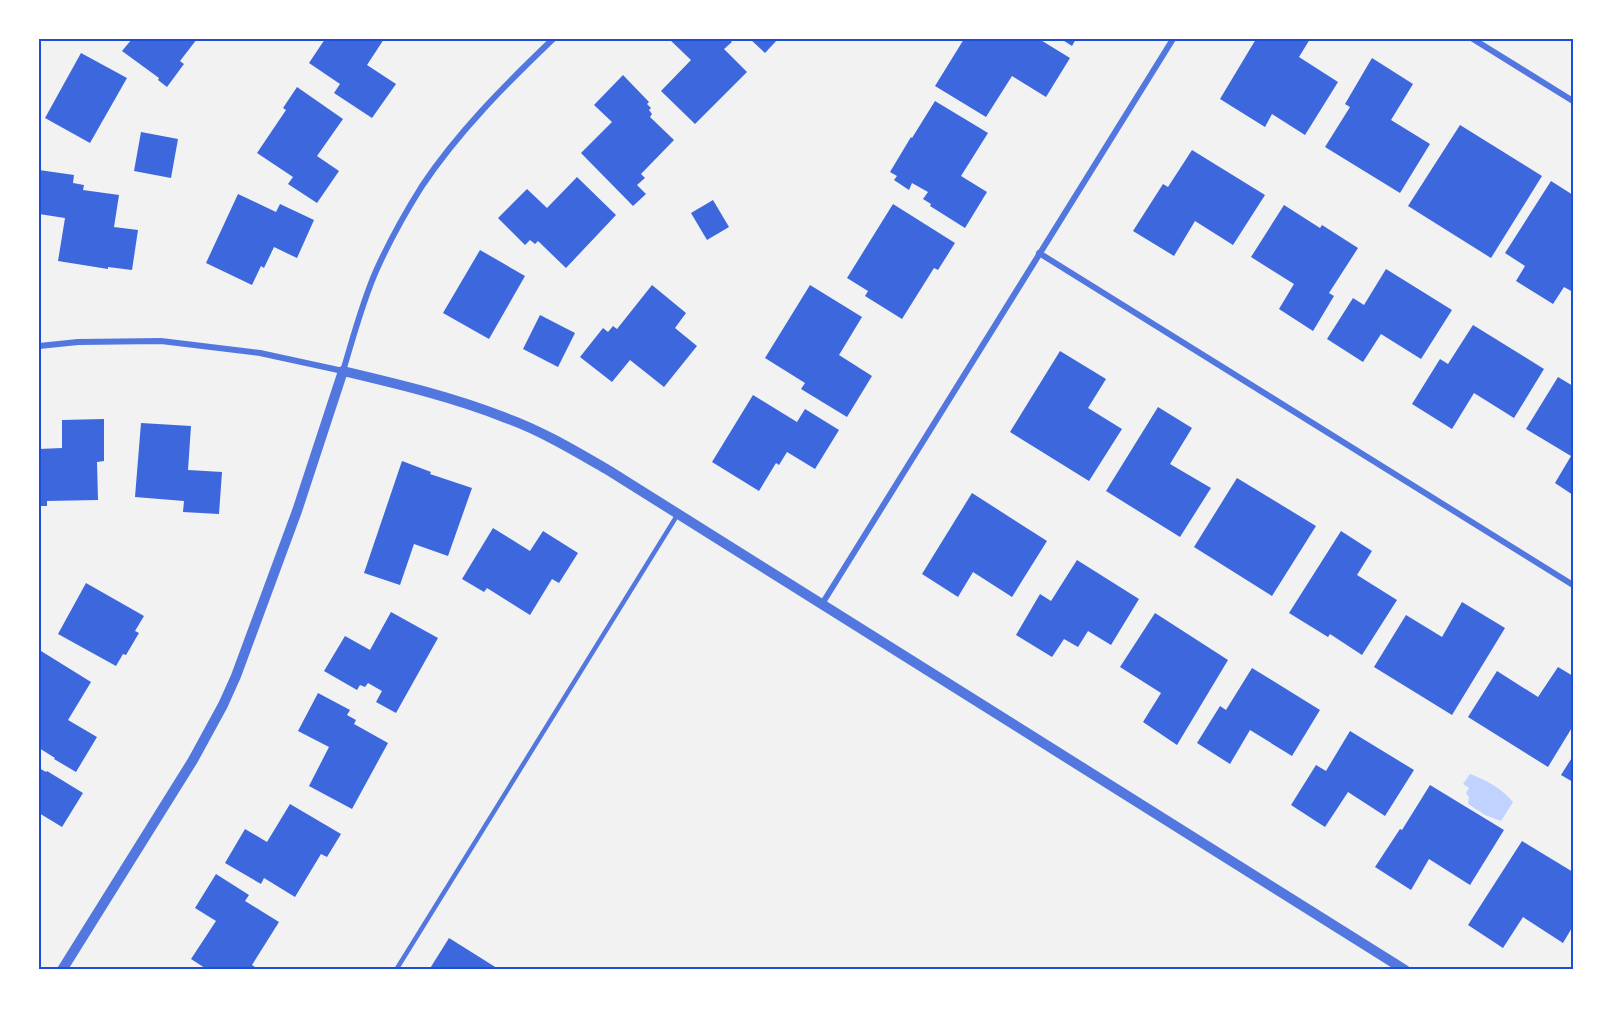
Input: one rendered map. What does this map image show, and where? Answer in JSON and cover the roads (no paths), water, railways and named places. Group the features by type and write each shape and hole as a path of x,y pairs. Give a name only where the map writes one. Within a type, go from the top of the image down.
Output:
{"street":[{"path":"62,970 193,760 223,705 236,676 297,511 375,273 404,216 423,186 462,134 553,39"},
{"path":"822,604 1173,39"},
{"path":"1473,39 1573,101"},
{"path":"1040,253 1573,585"},
{"path":"39,346 78,342 161,341 260,353 419,390 507,418 555,440 608,470 1405,970"}],"lane":[{"path":"396,970 678,514"}],"water":[{"path":"1470,774 1493,785 1513,802 1501,821 1485,815 1468,804 1469,797 1466,793 1469,788 1463,784"}]}
